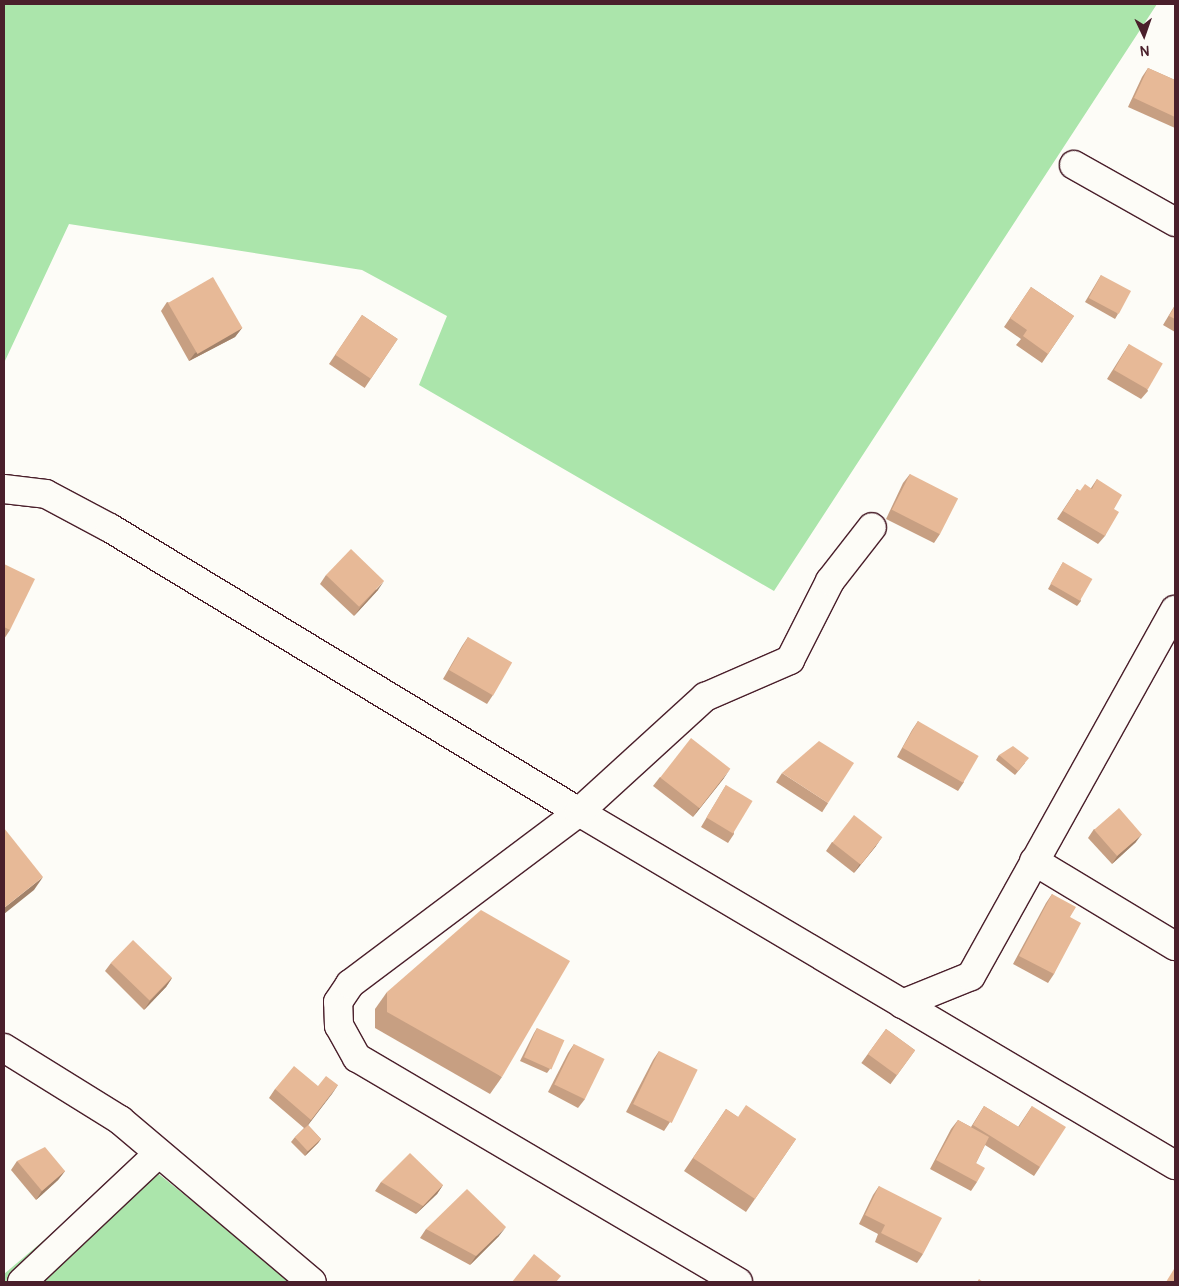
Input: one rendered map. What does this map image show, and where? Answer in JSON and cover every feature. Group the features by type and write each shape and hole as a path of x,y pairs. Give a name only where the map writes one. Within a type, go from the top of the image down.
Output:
{"street":[{"path":"1074,165 1175,222"},
{"path":"4,489 46,494 110,528 579,812 1175,1165"},
{"path":"738,1282 357,1058 339,1026 338,1002 350,984 579,812 705,697 790,660 830,581 872,527"},
{"path":"902,1004 971,976 1175,610"},
{"path":"1034,861 1175,946"},
{"path":"4,1048 91,1099 312,1282"},
{"path":"22,1282 157,1154"}],"green space":[{"path":"4,4 1157,4 774,591 419,385 447,316 362,270 69,224 4,363"},
{"path":"140,1159 293,1282 4,1282 4,1274"}],"building":[{"path":"1148,68 1175,80 1175,117 1134,98"},
{"path":"1101,275 1131,291 1119,314 1089,298"},
{"path":"213,277 243,328 197,354 168,303"},
{"path":"1031,287 1074,316 1048,354 1023,336 1027,330 1010,318"},
{"path":"1175,306 1175,319 1169,316"},
{"path":"362,315 398,339 371,379 335,355"},
{"path":"1129,344 1163,364 1148,389 1114,370"},
{"path":"910,474 958,499 940,534 892,510"},
{"path":"1097,479 1122,495 1114,509 1119,512 1105,536 1063,511 1077,489 1080,491 1085,484 1092,489"},
{"path":"351,549 384,581 359,607 326,575"},
{"path":"1063,562 1092,579 1080,601 1050,584"},
{"path":"4,564 35,579 10,630 4,627"},
{"path":"468,637 512,662 493,695 449,670"},
{"path":"918,721 979,756 963,783 902,748"},
{"path":"691,738 730,769 700,808 660,777"},
{"path":"819,741 854,763 828,803 782,773"},
{"path":"1013,746 1029,758 1018,771 999,755"},
{"path":"726,785 753,801 733,834 706,818"},
{"path":"1119,808 1142,834 1117,856 1094,830"},
{"path":"854,815 882,837 861,865 832,843"},
{"path":"4,828 43,877 4,908"},
{"path":"1052,894 1076,907 1070,917 1081,923 1054,974 1019,956"},
{"path":"481,910 570,961 502,1077 387,1012 387,992"},
{"path":"133,940 172,978 150,1001 111,963"},
{"path":"537,1028 564,1040 551,1069 524,1057"},
{"path":"886,1029 915,1050 897,1075 868,1054"},
{"path":"574,1044 605,1059 585,1099 554,1084"},
{"path":"659,1051 698,1070 672,1123 633,1104"},
{"path":"294,1066 318,1086 326,1076 338,1085 311,1120 275,1089"},
{"path":"746,1105 796,1139 755,1199 693,1158 726,1109 738,1117"},
{"path":"984,1106 1019,1127 1032,1106 1066,1127 1040,1167 973,1125"},
{"path":"958,1120 989,1137 976,1163 985,1168 977,1182 936,1160"},
{"path":"308,1125 321,1139 308,1151 295,1137"},
{"path":"45,1147 65,1171 42,1191 17,1161"},
{"path":"410,1153 443,1185 423,1206 381,1182"},
{"path":"879,1186 942,1218 923,1254 881,1233 885,1225 865,1215"},
{"path":"467,1189 506,1227 476,1256 426,1229"},
{"path":"534,1254 561,1276 556,1282 512,1282"},
{"path":"1174,1269 1175,1282 1166,1282"}]}
